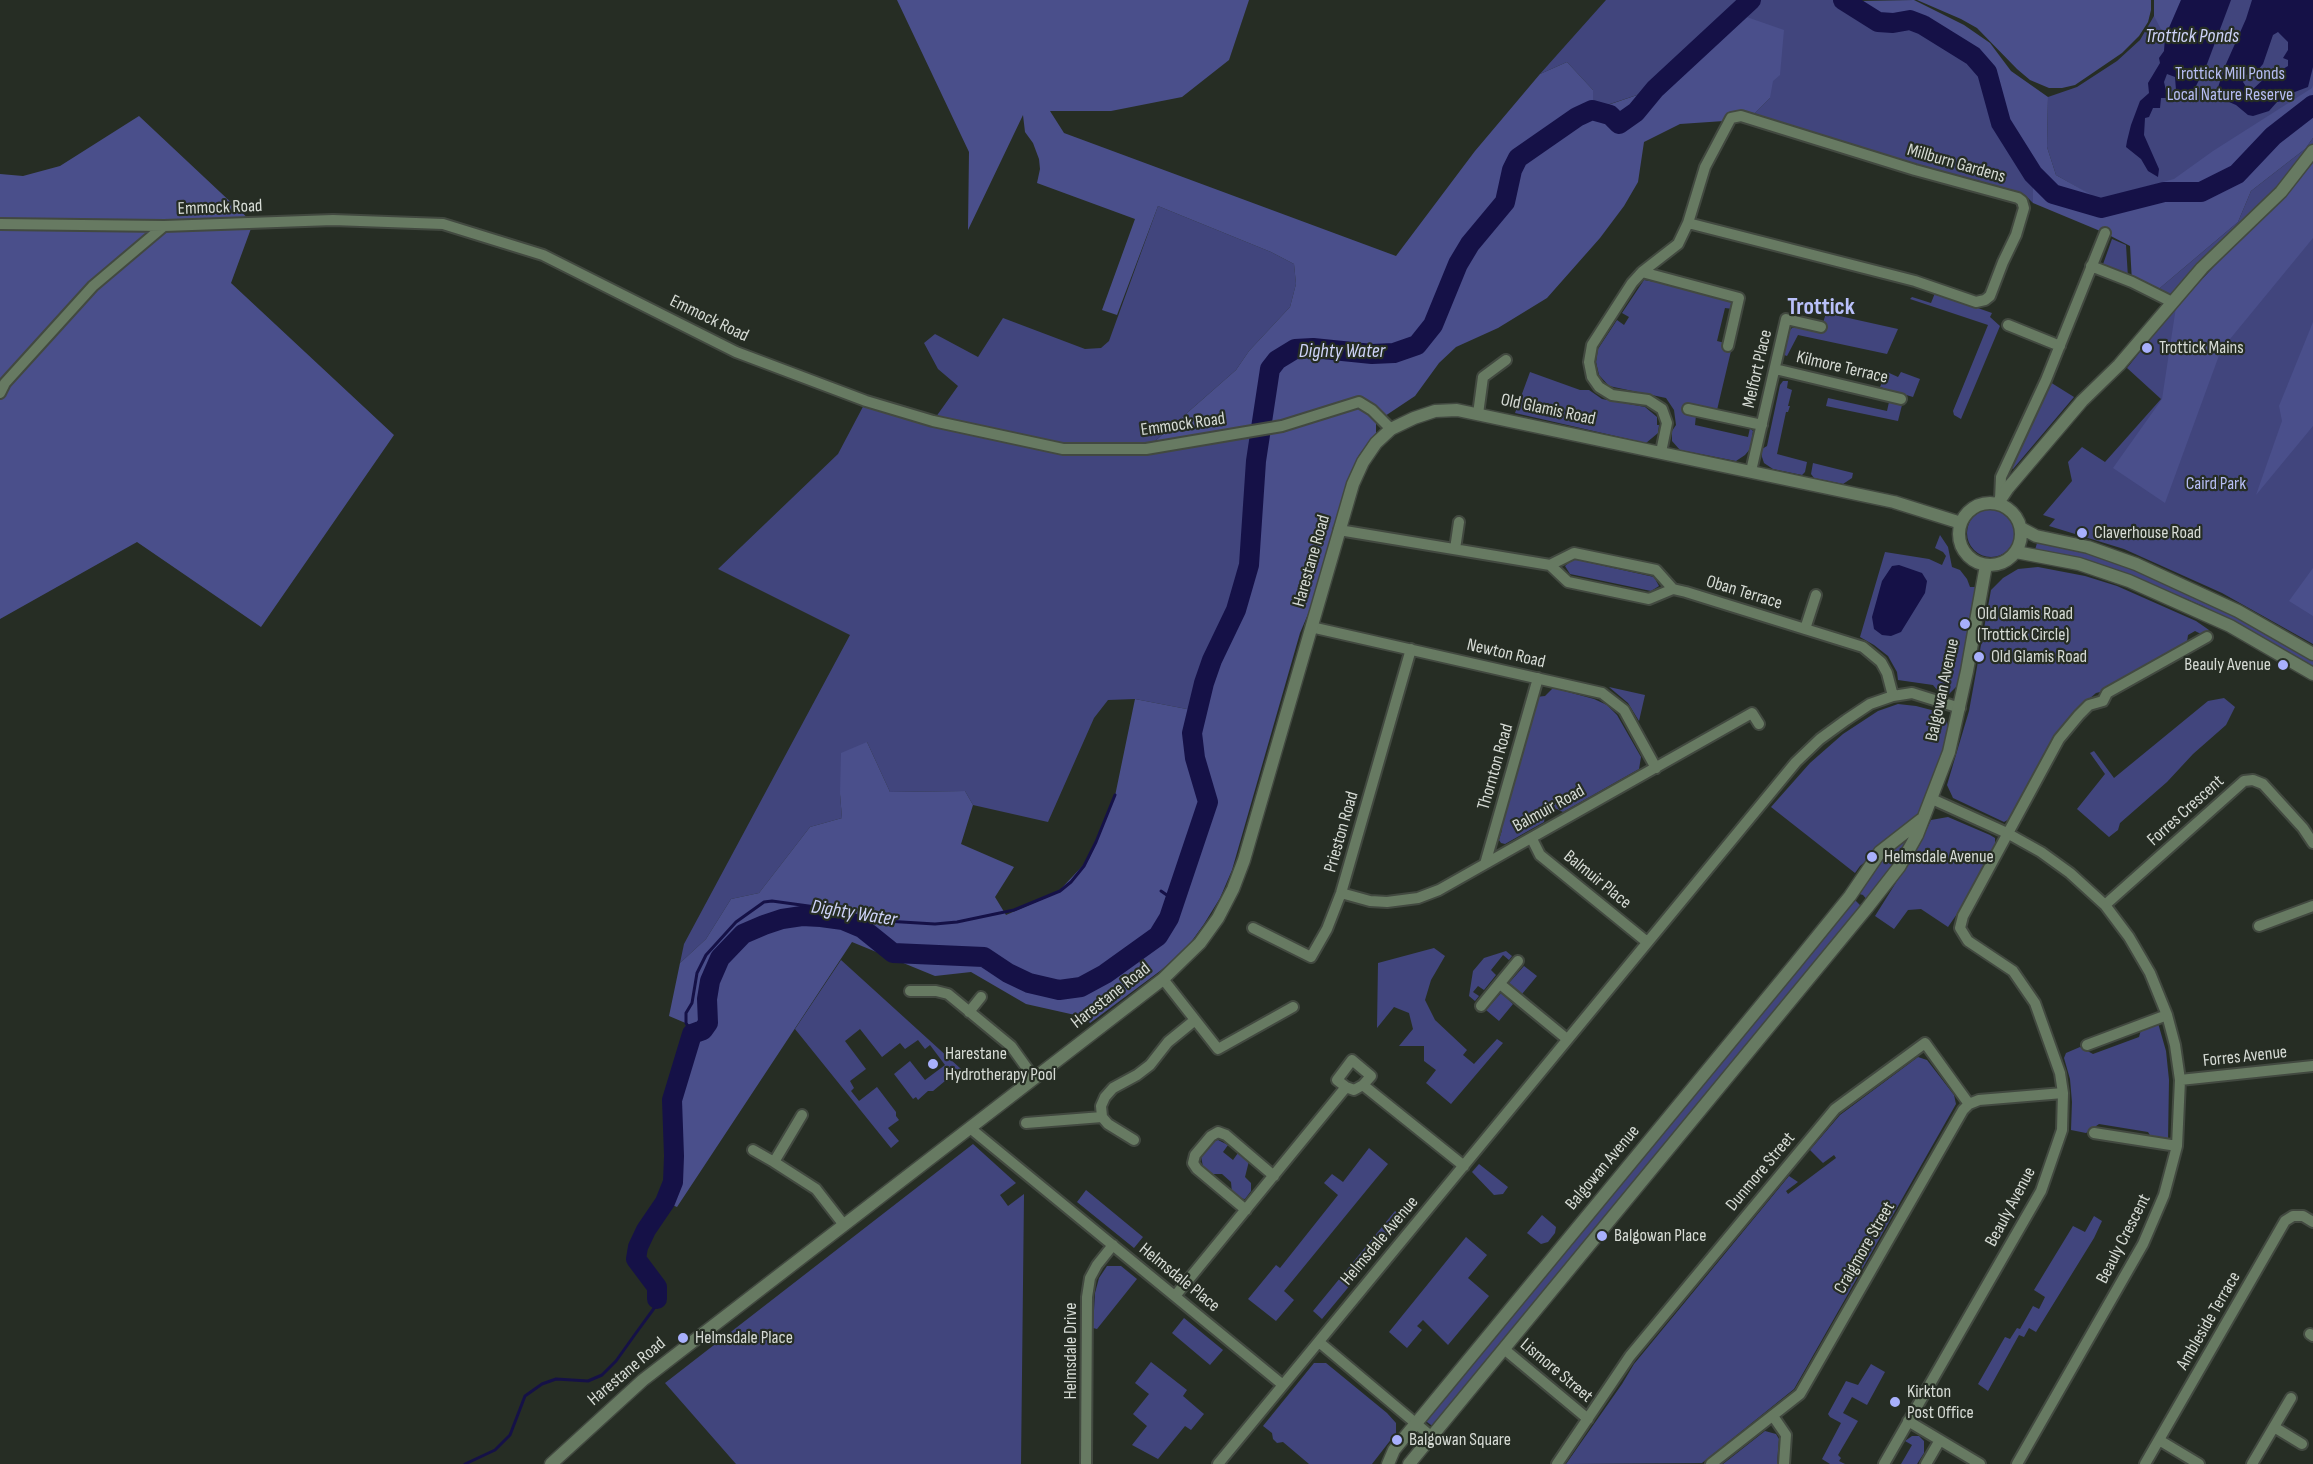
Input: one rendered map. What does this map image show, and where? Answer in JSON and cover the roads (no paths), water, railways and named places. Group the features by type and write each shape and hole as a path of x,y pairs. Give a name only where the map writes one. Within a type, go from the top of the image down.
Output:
{"street":[{"name":"Millburn Gardens","path":"1661,452 1667,423 1662,409 1648,400 1612,395 1599,387 1592,377 1589,362 1592,345 1632,283 1642,272 1678,244 1688,224 1705,167 1731,118 1741,116 1915,170 2018,198 2022,201 2024,208 2016,235 1990,296 1976,302 1915,282 1688,224"},
{"path":"1999,502 2082,401 2119,365 2202,268 2281,192 2313,151"},
{"name":"Emmock Road","path":"0,224 164,226 333,220 443,224 543,255 736,351 866,401 933,421 1063,449 1146,449 1282,426 1359,402 1372,410 1391,429"},
{"path":"0,393 5,383 93,286 164,226"},
{"path":"1999,502 2001,477 2060,346 2105,233"},
{"path":"2091,266 2132,282 2172,302"},
{"path":"1642,272 1739,298 1728,346"},
{"name":"Melfort Place","path":"1751,471 1786,319 1821,327"},
{"path":"2008,325 2060,346"},
{"name":"Old Glamis Road","path":"1478,414 1483,377 1506,360"},
{"name":"Kilmore Terrace","path":"1775,369 1901,399"},
{"name":"Melfort Place","path":"1688,409 1762,425"},
{"name":"Old Glamis Road","path":"1391,429 1435,411 1457,410 1894,502 1961,523"},
{"name":"Harestane Road","path":"551,1464 643,1380 1163,978 1200,943 1218,918 1233,889 1244,860 1353,484 1363,462 1376,443 1391,429"},
{"path":"1999,502 2013,512 2021,528 2021,541 2016,552 2008,560 1986,565 1975,562 1961,545 1959,534 1961,523 1966,513 1975,506 1999,502"},
{"path":"1455,549 1459,522"},
{"path":"2021,528 2036,536 2088,547 2167,578 2238,611 2313,654"},
{"path":"1339,530 1550,565 1568,582 1649,599 1672,590"},
{"path":"2016,552 2079,564 2129,581 2230,626 2313,674"},
{"name":"Oban Terrace","path":"1550,565 1574,553 1656,570 1672,590 1863,647 1881,662 1887,672 1893,696"},
{"name":"Balgowan Avenue","path":"1409,1464 1899,867 1917,835 1949,752 1960,708 1986,565"},
{"path":"1805,629 1816,595"},
{"name":"Newton Road","path":"1311,627 1602,693 1613,700 1628,717 1656,768"},
{"name":"Beauly Avenue","path":"1884,1464 2041,1191 2062,1130 2063,1093 2060,1073 2035,1003 2013,971 1968,941 1960,928 1963,916 2059,739 2079,715 2089,705 2103,701 2108,693 2199,638"},
{"name":"Prieston Road","path":"1253,928 1311,957 1341,893 1411,649"},
{"name":"Thornton Road","path":"1485,864 1538,678"},
{"name":"Helmsdale Avenue","path":"1218,1464 1796,762 1820,739 1846,720 1870,704 1893,696 1912,693 1960,708"},
{"name":"Balmuir Road","path":"1341,893 1370,901 1387,902 1418,898 1439,890 1752,713 1759,724"},
{"name":"Forres Crescent","path":"2105,905 2244,782 2253,780 2263,784 2303,828 2313,843"},
{"name":"Beauly Crescent","path":"1932,799 2007,833 2041,852 2070,873 2105,905 2129,937 2150,974 2167,1015 2175,1045 2180,1080 2177,1146 2164,1195 2144,1244 2017,1464"},
{"name":"Balgowan Avenue","path":"1388,1464 1394,1450 1850,896 1880,852 1922,819"},
{"name":"Balmuir Place","path":"1532,839 1540,855 1647,942"},
{"path":"1850,896 1860,898 1867,908"},
{"path":"2259,926 2313,906"},
{"path":"1481,1006 1518,961"},
{"path":"1163,978 1218,1049 1293,1007"},
{"path":"1500,984 1567,1039"},
{"path":"910,991 943,992 1011,1046 1034,1078"},
{"path":"969,1012 981,998"},
{"path":"2087,1045 2167,1015"},
{"path":"1134,1140 1108,1124 1102,1116 1101,1106 1113,1088 1150,1065 1168,1042 1195,1020"},
{"name":"Dunmore Street","path":"1557,1464 1630,1356 1835,1109 1924,1043 1969,1104"},
{"path":"1352,1060 1371,1076 1363,1085 1354,1090 1346,1087 1337,1080 1352,1060"},
{"name":"Forres Avenue","path":"2180,1080 2313,1066"},
{"path":"1363,1085 1464,1166"},
{"path":"1175,1296 1346,1087"},
{"path":"1969,1104 1979,1100 2063,1093"},
{"name":"Craigmore Street","path":"1711,1464 1800,1394 1963,1110 1969,1104"},
{"path":"774,1162 802,1115"},
{"path":"1026,1123 1102,1116"},
{"name":"Helmsdale Place","path":"970,1128 1283,1385"},
{"path":"1246,1210 1197,1169 1193,1162 1195,1155 1218,1132 1226,1135 1274,1176"},
{"path":"2094,1133 2177,1146"},
{"path":"753,1150 816,1189 844,1225"},
{"name":"Ambleside Terrace","path":"2145,1464 2285,1221 2293,1216 2303,1216 2313,1222"},
{"name":"Helmsdale Drive","path":"1086,1464 1087,1297 1090,1278 1113,1245"},
{"path":"1319,1342 1432,1437"},
{"name":"Lismore Street","path":"1504,1349 1588,1419"},
{"path":"2252,1464 2291,1398"},
{"path":"1773,1416 1786,1435 1784,1464"},
{"path":"1908,1421 1980,1464"},
{"path":"2274,1428 2302,1444"},
{"path":"1926,1464 1940,1440"},
{"path":"2159,1440 2199,1464"}],"water":[{"name":"Trottick Ponds","path":"2181,0 2231,0 2207,64 2191,96 2186,99 2179,90 2176,90 2175,77 2167,74 2164,82 2166,98 2161,98 2160,108 2153,108 2149,117 2145,118 2144,135 2159,169 2158,177 2148,171 2141,159 2126,147 2131,125 2140,101 2149,93 2148,83 2160,63 2159,58 2164,51 2165,37"},
{"name":"Trottick Ponds","path":"2252,0 2313,0 2313,67 2308,87 2277,102 2269,111 2253,116 2248,115 2236,105 2215,96","holes":["2278,32 2288,42 2288,50 2283,58 2288,60 2288,66 2267,76 2252,90 2247,88 2243,82 2246,75 2258,70 2263,64 2273,35"]},
{"path":"1899,565 1922,573 1927,581 1925,593 1901,632 1891,636 1882,635 1874,629 1872,617 1882,581 1892,566"}],"waterway":[{"name":"Dighty Water","path":"657,1299 657,1287 636,1259 638,1247 646,1230 665,1202 673,1182 672,1100 692,1034 703,1030 708,1023 707,999 710,981 720,958 743,934 764,925 802,916 821,917 843,920 862,928 893,953 984,957 1008,973 1029,983 1059,990 1081,987 1105,974 1158,936 1169,918 1208,802 1195,758 1192,733 1204,683 1212,660 1236,610 1249,565 1256,461 1270,369 1277,360 1295,349 1313,348 1372,354 1394,353 1417,345 1433,325 1458,264 1470,244 1505,202 1512,170 1518,158 1577,117 1592,110 1610,115 1619,124 1636,112 1655,89 1751,0"},
{"name":"Dighty Water","path":"1843,0 1878,22 1893,23 1910,20 1923,25 1973,56 1987,72 2001,123 2033,174 2053,194 2101,208 2164,192 2201,192 2237,174 2273,136 2313,105"},
{"name":"Dighty Water","path":"692,1034 686,1023 686,1013 692,1003 697,973 706,955 736,922 764,902 772,901 823,908 869,920 935,924 957,922 1014,910 1060,891 1071,882 1084,866 1115,795"},
{"name":"Dighty Water","path":"1161,891 1174,900"},
{"name":"Dighty Water","path":"465,1464 495,1450 510,1435 525,1396 542,1384 556,1379 588,1381 602,1375 616,1361 655,1307 657,1299"}],"place":[{"name":"Trottick Mains","path":"2147,348"},
{"name":"Claverhouse Road","path":"2082,533"},
{"name":"Old Glamis Road (Trottick Circle)","path":"1965,624"},
{"name":"Old Glamis Road","path":"1979,657"},
{"name":"Beauly Avenue","path":"2283,665"},
{"name":"Helmsdale Avenue","path":"1872,857"},
{"name":"Harestane Hydrotherapy Pool","path":"933,1064"},
{"name":"Balgowan Place","path":"1602,1236"},
{"name":"Helmsdale Place","path":"683,1338"},
{"name":"Kirkton Post Office","path":"1895,1402"},
{"name":"Balgowan Square","path":"1397,1440"}],"district":[{"name":"Trottick","path":"1821,308"}],"park label":[{"name":"Trottick Mill Ponds Local Nature Reserve","path":"2230,84"},
{"name":"Caird Park","path":"2216,484"}]}
